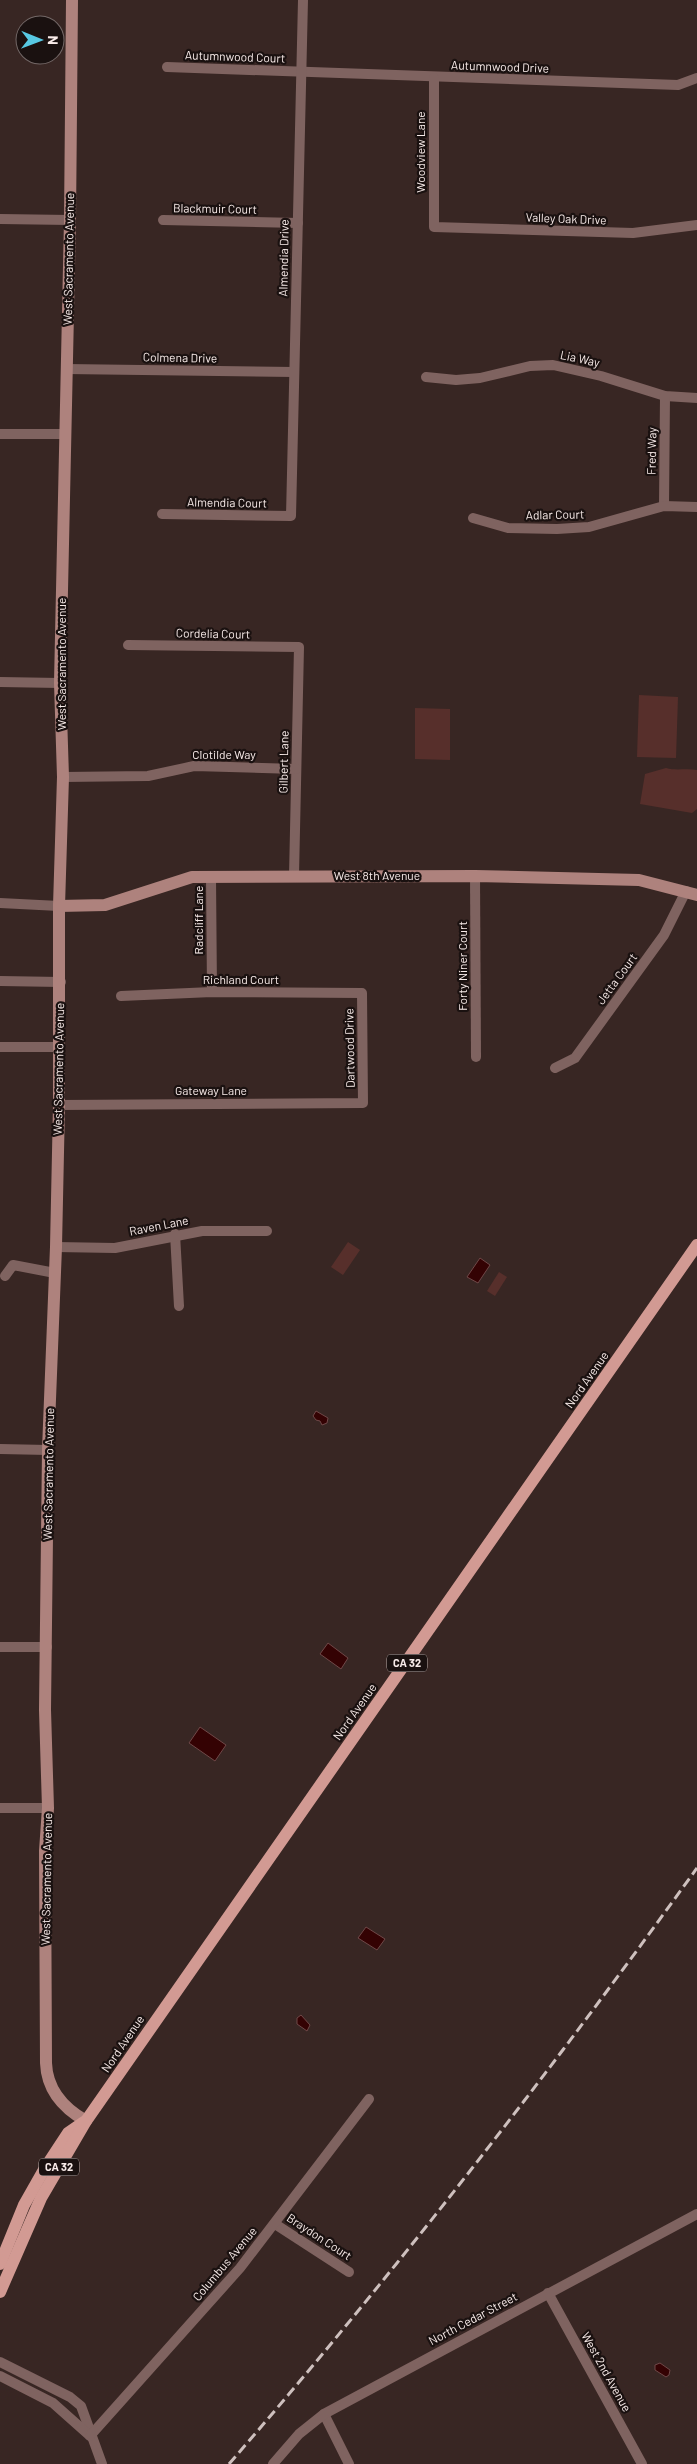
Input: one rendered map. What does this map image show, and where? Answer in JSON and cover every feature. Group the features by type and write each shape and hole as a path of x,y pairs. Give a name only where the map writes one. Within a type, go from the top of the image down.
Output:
{"main road":[{"name":"Nord Avenue","path":"0,2292 40,2198 86,2121 697,1244"},
{"name":"Nord Avenue","path":"0,2264 24,2205 45,2168 68,2133 86,2121"}],"street":[{"name":"West Sacramento Avenue","path":"72,0 70,220 60,683 63,777 59,906 61,982 59,1105 56,1247 48,1450 45,1710 48,1808 45,1851 46,2078 56,2096 70,2112 86,2121"},
{"name":"Almendia Drive","path":"291,516 302,0"},
{"name":"Autumnwood Court","path":"167,67 301,71"},
{"name":"Autumnwood Drive","path":"301,71 434,78 678,85 697,78"},
{"name":"Woodview Lane","path":"434,78 434,227"},
{"path":"0,219 70,220"},
{"name":"Blackmuir Court","path":"163,220 298,223"},
{"name":"Valley Oak Drive","path":"434,227 633,233 697,225"},
{"name":"Lia Way","path":"426,377 456,380 480,378 530,366 553,365 601,376 665,396 697,398"},
{"name":"Colmena Drive","path":"66,369 294,372"},
{"name":"Fred Way","path":"664,506 665,396"},
{"path":"0,434 65,434"},
{"name":"Adlar Court","path":"473,518 508,528 589,527 664,506 697,507"},
{"name":"Almendia Court","path":"162,514 291,516"},
{"name":"Cordelia Court","path":"128,645 299,648"},
{"name":"Gilbert Lane","path":"294,876 299,648"},
{"path":"0,682 60,683"},
{"name":"Clotilde Way","path":"63,777 148,776 194,766 296,769"},
{"name":"West 8th Avenue","path":"59,906 105,905 192,877 475,876 639,880 691,893"},
{"name":"Forty Niner Court","path":"475,876 476,1057"},
{"name":"Radcliff Lane","path":"211,877 212,992"},
{"name":"Jetta Court","path":"555,1068 575,1058 664,935 691,893"},
{"path":"0,903 59,906"},
{"path":"0,981 61,982"},
{"name":"Richland Court","path":"121,996 212,992 362,993"},
{"name":"Dartwood Drive","path":"362,993 363,1102"},
{"path":"0,1047 59,1047"},
{"name":"Gateway Lane","path":"59,1105 363,1102"},
{"name":"Raven Lane","path":"56,1247 115,1248 175,1234 202,1231 267,1231"},
{"path":"175,1234 179,1306"},
{"path":"4,1276 13,1265 55,1273"},
{"path":"0,1449 48,1450"},
{"path":"0,1647 46,1648"},
{"path":"0,1808 48,1808"},
{"name":"Columbus Avenue","path":"90,2436 240,2268 369,2099"},
{"name":"North Cedar Street","path":"273,2464 299,2434 324,2414 697,2214"},
{"name":"Braydon Court","path":"275,2224 349,2272"},
{"name":"West 2nd Avenue","path":"548,2293 642,2464"},
{"path":"0,2362 70,2397 80,2406 102,2464"},
{"path":"0,2376 53,2403 90,2436"},
{"path":"324,2414 349,2464"}],"shaded area":[{"path":"639,695 678,697 676,758 637,757"},
{"path":"415,708 450,709 450,760 415,759"},
{"path":"666,768 697,770 697,809 692,813 640,804 645,774"},
{"path":"348,1242 360,1250 343,1275 331,1267"},
{"path":"480,1258 490,1265 478,1283 467,1277"},
{"path":"499,1272 507,1277 495,1296 487,1291"},
{"path":"316,1411 328,1418 327,1423 322,1425 320,1421 316,1420 313,1416"},
{"path":"328,1643 348,1658 341,1669 320,1654"},
{"path":"200,1727 226,1745 215,1761 189,1743"},
{"path":"366,1927 385,1939 377,1950 358,1938"},
{"path":"301,2015 310,2025 307,2031 297,2024 297,2018"},
{"path":"660,2363 670,2370 669,2375 666,2377 655,2370 655,2365"}],"railway":[{"path":"229,2464 291,2392 470,2171 585,2021 697,1868"}]}
